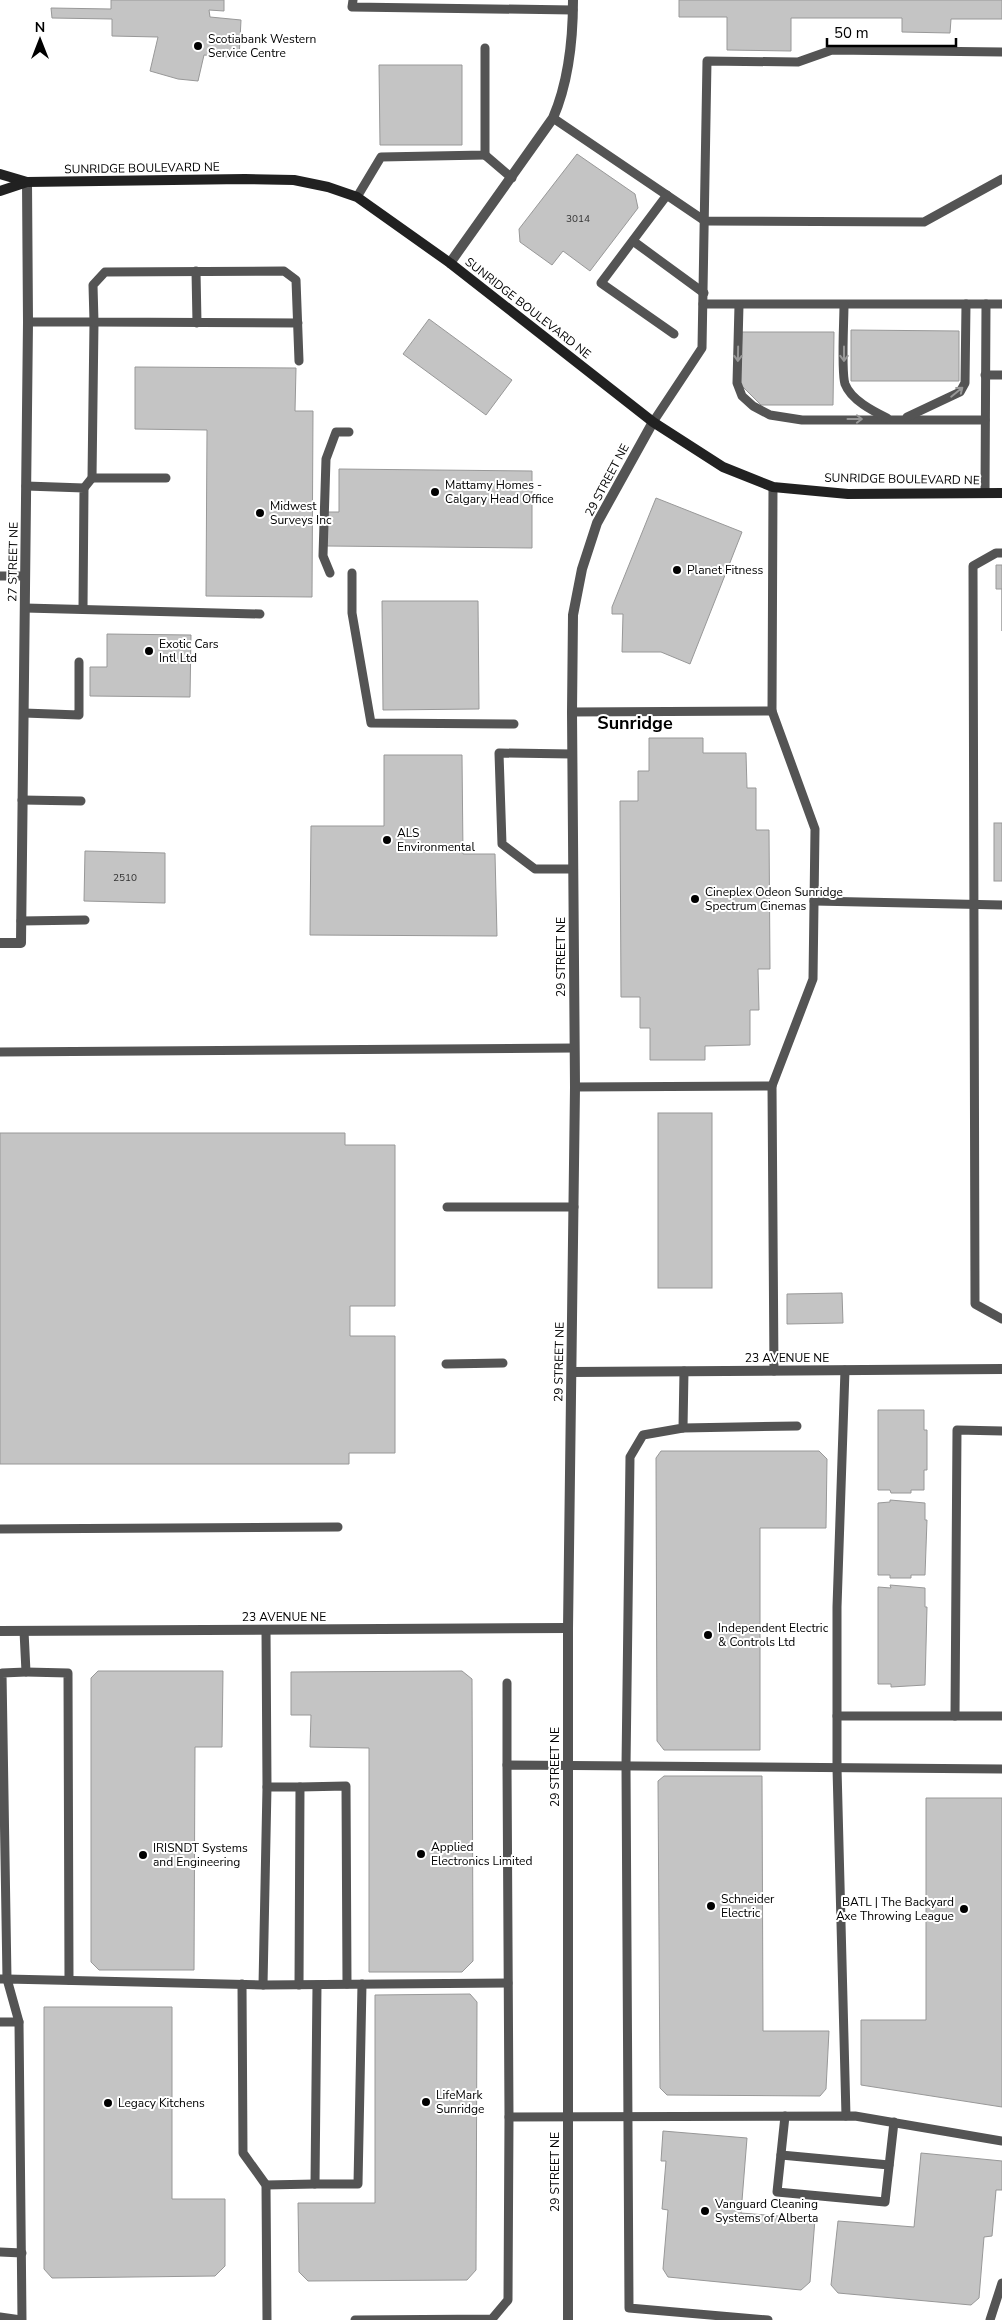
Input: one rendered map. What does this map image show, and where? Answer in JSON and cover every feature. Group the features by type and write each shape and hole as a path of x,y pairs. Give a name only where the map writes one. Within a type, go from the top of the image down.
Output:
{"street":[{"path":"450,263 553,118 561,99 568,67 572,38 573,5"},
{"name":"SUNRIDGE BOULEVARD NE","path":"0,174 27,182 294,180 328,187 357,197 450,263 653,422 723,467 773,487 848,494 1002,493"},
{"name":"SUNRIDGE BOULEVARD NE","path":"0,191 27,182"},
{"name":"27 STREET NE","path":"0,943 21,943 28,322 27,182"},
{"name":"29 STREET NE","path":"568,2320 568,1628 575,1086 572,754 573,616 582,569 597,523 653,422"},
{"name":"23 AVENUE NE","path":"572,1372 1002,1369"},
{"name":"23 AVENUE NE","path":"0,1631 568,1628"}],"lane":[{"path":"352,0 352,7 504,4 573,5"},
{"path":"485,48 485,155"},
{"path":"653,422 702,348 706,221 707,61 798,62 832,50 1002,52"},
{"path":"553,118 706,221 924,222 1002,179"},
{"path":"357,197 381,157 485,155 512,178"},
{"path":"667,195 601,283 674,334"},
{"path":"633,240 704,293"},
{"path":"83,609 84,488 92,478 94,285 105,272 284,271 296,280 299,361"},
{"path":"196,272 197,322"},
{"path":"704,304 1002,304"},
{"path":"844,305 844,382 856,398 877,413 891,419 911,416 960,392 965,383 966,304"},
{"path":"985,493 986,304"},
{"path":"739,305 737,383 742,396 753,406 770,415 802,420 985,420"},
{"path":"28,322 298,323"},
{"path":"985,375 1002,375"},
{"path":"330,573 323,556 326,459 336,432 349,432"},
{"path":"92,478 166,478"},
{"path":"26,486 84,488"},
{"path":"773,487 772,711 815,829 813,979 772,1086 774,1371"},
{"path":"1002,553 996,553 973,566 975,904 974,1304 1002,1319"},
{"path":"352,573 352,613 371,723 514,724"},
{"path":"0,576 25,576"},
{"path":"25,608 260,614"},
{"path":"24,713 79,715 79,662"},
{"path":"572,712 772,711"},
{"path":"572,754 498,753 502,844 535,869 573,869"},
{"path":"22,800 81,801"},
{"path":"814,901 1002,905"},
{"path":"21,921 85,920"},
{"path":"0,1052 574,1048"},
{"path":"575,1086 772,1086"},
{"path":"447,1207 574,1207"},
{"path":"446,1364 503,1363"},
{"path":"845,1370 837,1607 837,1768 846,2116"},
{"path":"683,1428 684,1371"},
{"path":"768,2320 629,2308 626,1766 630,1457 642,1435 683,1428 797,1426"},
{"path":"955,1716 957,1430 1002,1431"},
{"path":"0,1529 338,1527"},
{"path":"263,1985 267,1787 266,1630"},
{"path":"24,1631 26,1672"},
{"path":"0,2317 22,2320 19,2022 4,1979 2,1673 68,1673 69,1980"},
{"path":"355,2320 492,2319 508,2300 507,1683"},
{"path":"837,1716 1002,1716"},
{"path":"507,1765 1002,1769"},
{"path":"299,1985 300,1786"},
{"path":"267,1787 346,1786 346,1984"},
{"path":"4,1979 263,1985 508,1983"},
{"path":"242,1984 243,2153 266,2185 267,2320"},
{"path":"266,2185 358,2184 362,1984"},
{"path":"315,2184 317,1985"},
{"path":"0,2022 19,2022"},
{"path":"785,2116 777,2192 885,2202 894,2122"},
{"path":"509,2117 846,2116 1002,2140"},
{"path":"781,2155 889,2165"},
{"path":"0,2252 22,2253"},
{"path":"990,2320 1002,2282"}],"building":[{"name":"Scotiabank Western Service Centre","path":"111,0 224,0 224,11 209,10 210,17 241,20 239,58 204,55 198,81 178,79 150,71 158,37 112,36 112,19 52,18 51,8 111,9"},
{"path":"679,0 1002,0 1002,19 951,19 950,33 902,32 902,18 791,18 791,51 727,50 727,17 679,17"},
{"path":"379,65 462,65 462,145 380,145"},
{"path":"577,154 635,194 638,208 590,271 563,251 552,265 520,242 519,229"},
{"path":"429,319 512,380 486,415 403,354"},
{"path":"851,330 959,331 959,381 851,381"},
{"path":"742,332 834,332 833,405 761,405 740,384"},
{"name":"Midwest Surveys Inc","path":"135,367 296,368 295,411 313,411 312,597 206,596 207,430 135,429"},
{"name":"Mattamy Homes - Calgary Head Office","path":"339,469 532,471 532,548 327,546 327,512 339,512"},
{"name":"Planet Fitness","path":"656,498 742,532 690,664 661,652 622,652 623,614 612,614 612,607"},
{"path":"996,565 1002,565 1002,589 996,589"},
{"path":"382,601 478,601 479,709 383,710"},
{"name":"Exotic Cars Intl Ltd","path":"107,634 191,635 190,697 90,696 90,667 107,667"},
{"name":"Cineplex Odeon Sunridge Spectrum Cinemas","path":"649,738 703,738 703,753 746,753 747,788 756,788 756,830 769,830 770,969 758,969 759,1010 750,1010 750,1045 705,1046 705,1060 650,1060 650,1028 640,1028 640,997 621,997 620,801 638,801 638,771 649,771"},
{"name":"ALS Environmental","path":"384,755 462,755 463,854 495,854 497,936 310,935 311,826 384,826"},
{"path":"994,823 1002,823 1002,881 994,881"},
{"path":"85,851 165,853 165,903 84,901"},
{"path":"658,1113 712,1113 712,1288 658,1288"},
{"path":"0,1133 345,1133 345,1145 395,1145 395,1306 350,1306 350,1336 395,1336 395,1453 349,1453 349,1464 0,1464"},
{"path":"842,1293 843,1323 787,1324 787,1294"},
{"path":"878,1410 924,1410 924,1430 927,1430 927,1470 924,1470 924,1490 911,1490 911,1493 891,1493 890,1490 878,1490"},
{"name":"Independent Electric & Controls Ltd","path":"661,1451 819,1451 827,1459 826,1528 760,1528 760,1750 664,1750 657,1741 656,1458"},
{"path":"890,1500 925,1503 925,1520 927,1520 925,1575 911,1575 911,1578 890,1578 890,1575 878,1575 878,1503 890,1502"},
{"path":"890,1585 925,1588 925,1607 927,1607 925,1685 891,1687 891,1684 878,1684 878,1587 891,1588"},
{"name":"IRISNDT Systems and Engineering","path":"98,1671 223,1671 222,1747 195,1747 194,1970 99,1970 91,1962 91,1678"},
{"name":"Applied Electronics Limited","path":"462,1671 472,1679 473,1961 462,1972 369,1972 369,1748 310,1747 311,1715 291,1715 291,1672"},
{"name":"Schneider Electric","path":"664,1776 762,1776 763,2031 829,2031 826,2089 820,2096 667,2095 660,2088 658,1781"},
{"name":"BATL | The Backyard Axe Throwing League","path":"926,1798 1002,1798 1002,2107 861,2085 861,2020 926,2020"},
{"name":"LifeMark Sunridge","path":"470,1994 477,2002 476,2270 467,2280 308,2281 299,2272 298,2203 375,2203 375,1995"},
{"name":"Legacy Kitchens","path":"44,2007 172,2007 172,2199 225,2199 225,2266 215,2276 52,2278 44,2269"},
{"name":"Vanguard Cleaning Systems of Alberta","path":"663,2131 747,2138 741,2213 815,2219 810,2282 801,2290 668,2277 663,2269 668,2210 662,2209 666,2161 661,2161"},
{"path":"921,2153 1002,2161 1002,2190 996,2190 992,2236 984,2237 979,2298 971,2305 838,2293 831,2285 838,2221 914,2227"}],"place":[{"name":"Scotiabank Western Service Centre","path":"198,46"},
{"name":"Mattamy Homes - Calgary Head Office","path":"435,492"},
{"name":"Midwest Surveys Inc","path":"260,513"},
{"name":"Planet Fitness","path":"677,570"},
{"name":"Exotic Cars Intl Ltd","path":"149,651"},
{"name":"ALS Environmental","path":"387,840"},
{"name":"Cineplex Odeon Sunridge Spectrum Cinemas","path":"695,899"},
{"name":"Independent Electric & Controls Ltd","path":"708,1635"},
{"name":"Applied Electronics Limited","path":"421,1854"},
{"name":"IRISNDT Systems and Engineering","path":"143,1855"},
{"name":"Schneider Electric","path":"711,1906"},
{"name":"BATL | The Backyard Axe Throwing League","path":"964,1909"},
{"name":"LifeMark Sunridge","path":"426,2102"},
{"name":"Legacy Kitchens","path":"108,2103"},
{"name":"Vanguard Cleaning Systems of Alberta","path":"705,2211"}],"district":[{"name":"Sunridge","path":"635,723"}]}
